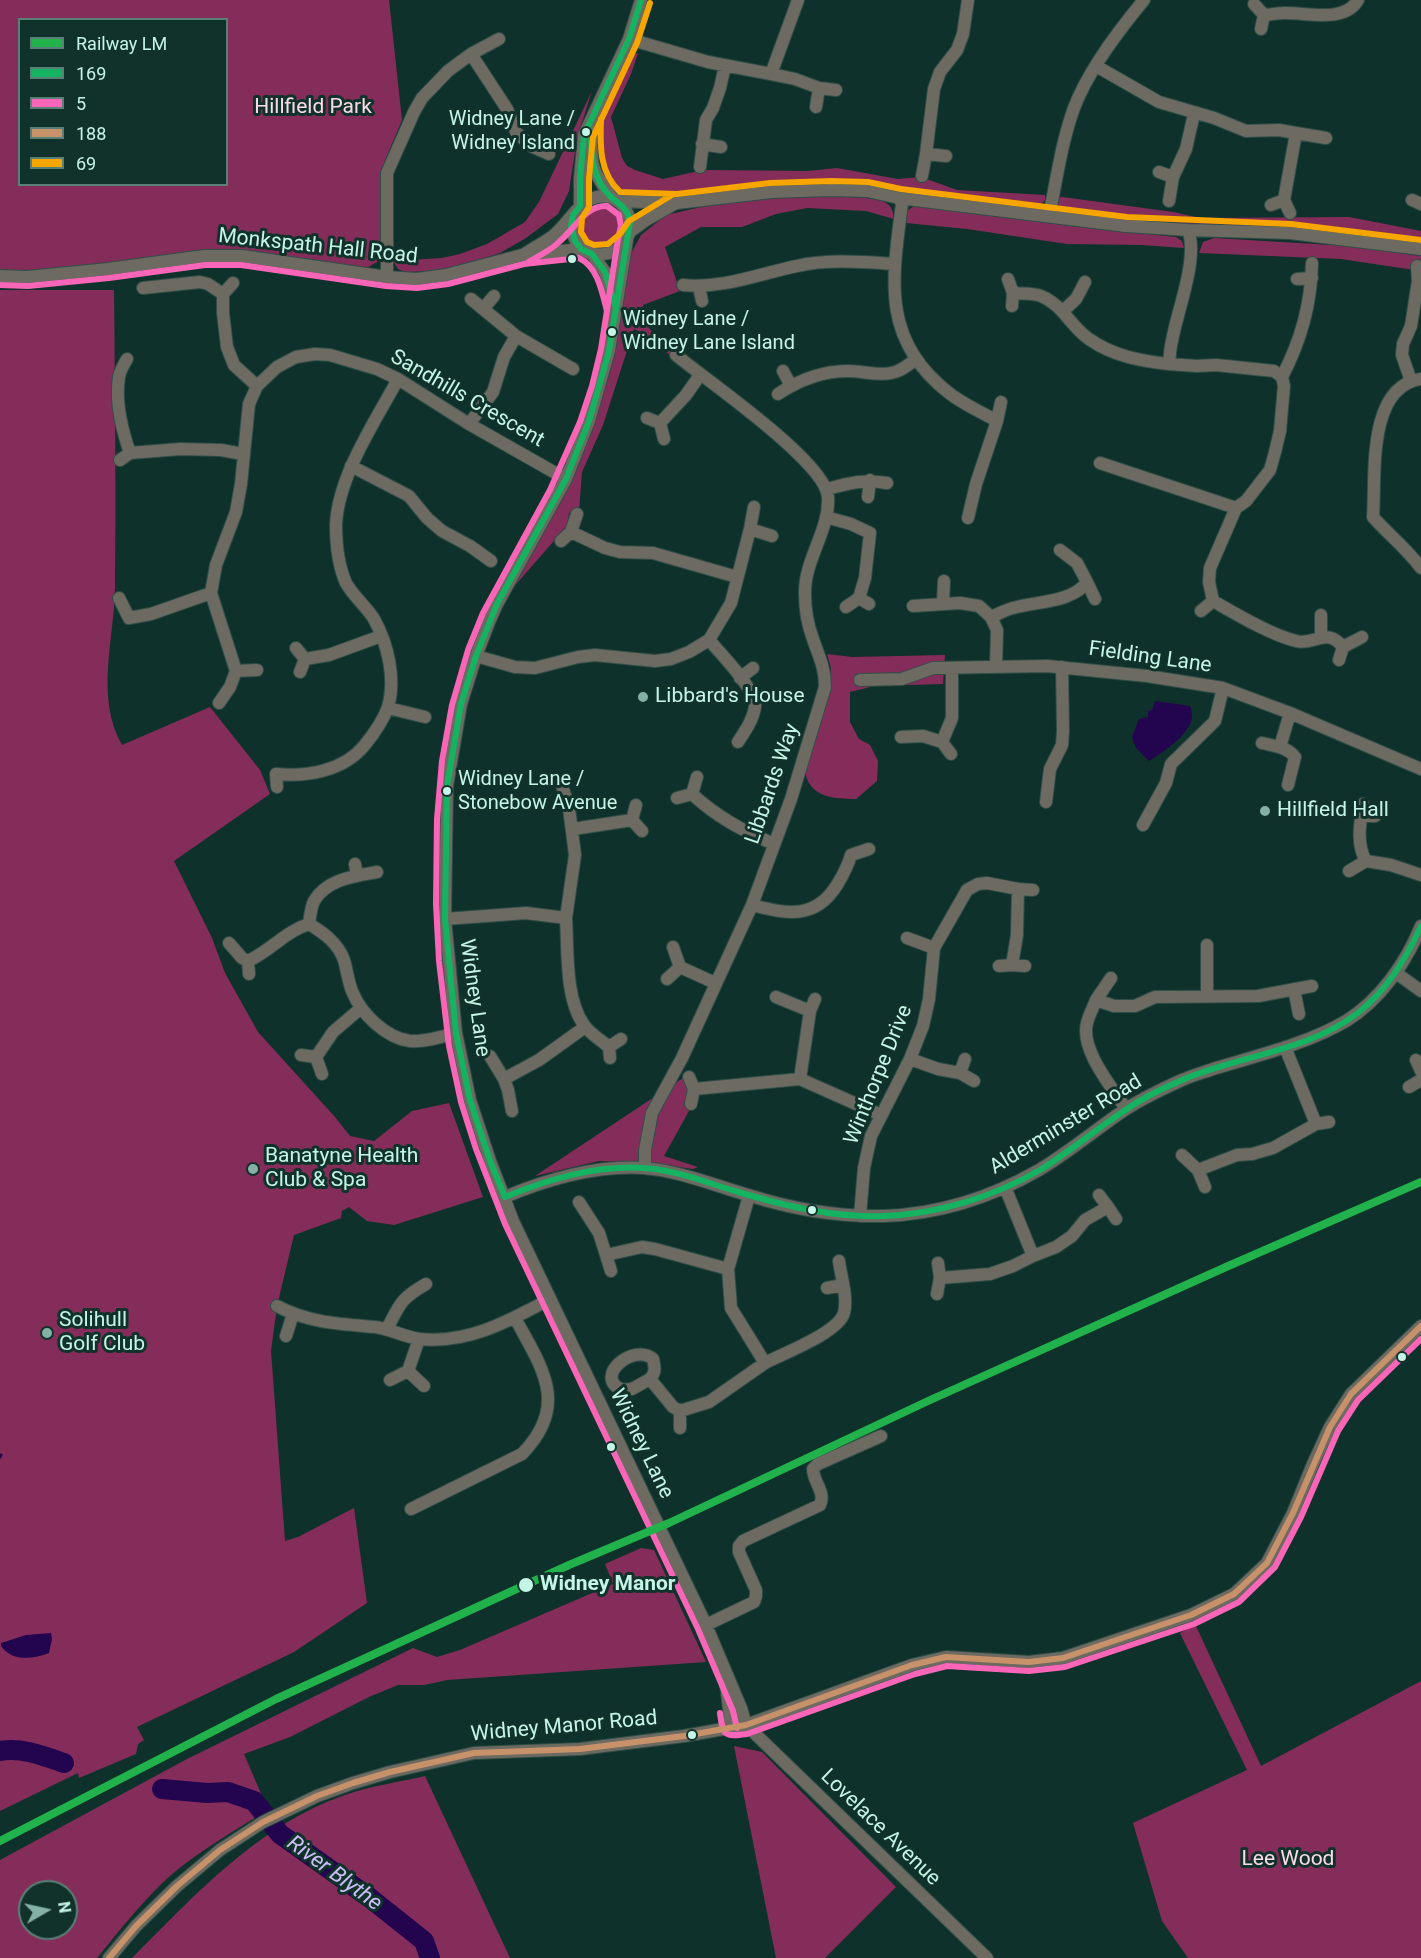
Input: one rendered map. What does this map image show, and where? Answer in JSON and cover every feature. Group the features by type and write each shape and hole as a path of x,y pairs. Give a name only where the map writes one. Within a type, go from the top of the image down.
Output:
{"street":[{"path":"641,0 629,39 584,135 576,210 571,226 572,234 586,252 610,253 618,249 646,220 677,203"},
{"path":"771,74 798,0"},
{"path":"922,176 934,89 940,72 957,50 967,19 968,0"},
{"path":"1264,15 1342,13 1355,5 1358,0"},
{"path":"1045,216 1050,211 1058,164 1074,107 1096,66 1141,1"},
{"path":"1254,4 1264,15"},
{"path":"1260,29 1264,15"},
{"path":"387,277 387,172 422,98 448,71 471,54 499,39"},
{"path":"629,39 672,53 836,90"},
{"path":"471,54 507,109 516,132 531,146 549,154"},
{"path":"700,167 706,120 713,108 725,66"},
{"path":"1096,66 1159,102 1194,114 1214,118 1246,130 1279,130 1326,138"},
{"path":"816,107 819,88"},
{"path":"1169,201 1173,177 1186,149 1194,114"},
{"path":"592,119 591,157 597,177 628,214 629,236"},
{"path":"1290,213 1284,200 1296,132"},
{"path":"702,144 721,147"},
{"path":"926,153 946,156"},
{"path":"1159,172 1173,177"},
{"path":"576,210 595,198 677,203 771,192 867,191 899,198 1136,227 1290,233 1421,249"},
{"path":"899,198 902,204 895,264 895,309 901,333 915,360 951,395 997,421"},
{"path":"1271,205 1284,200"},
{"name":"Monkspath Hall Road","path":"522,255 553,236 576,210"},
{"path":"1169,364 1172,340 1186,284 1191,246 1188,230"},
{"name":"Widney Lane","path":"629,236 609,351 597,397 566,480 497,604 476,656 461,704 447,786 445,919 456,1033 470,1100 490,1161 513,1221 706,1625 746,1725"},
{"name":"Monkspath Hall Road","path":"0,276 27,277 204,256 242,256 387,277 417,279 446,275 522,255 586,252"},
{"name":"Widney Lane","path":"586,252 605,272 616,308"},
{"path":"683,285 734,283 808,264 827,262 895,264"},
{"path":"1212,600 1209,582 1210,568 1236,508 1246,501 1269,470 1280,431 1284,386 1282,376 1290,361 1308,310 1312,263"},
{"path":"1417,266 1419,281 1411,326 1403,344 1402,356 1416,380 1398,389 1382,417 1374,454 1375,489 1369,520 1410,553 1421,567"},
{"path":"1297,279 1312,278"},
{"path":"1008,279 1013,299 1040,295 1063,311 1077,329 1090,340 1124,356 1169,364 1235,366 1274,371 1282,376"},
{"path":"142,288 200,282 208,284 223,294"},
{"path":"233,282 223,294 227,347 234,365 257,386"},
{"path":"1063,311 1076,298 1085,282"},
{"path":"699,286 702,301"},
{"path":"483,309 494,296"},
{"path":"471,299 516,336 573,369"},
{"path":"469,424 493,392 504,357 516,336"},
{"name":"Sandhills Crescent","path":"236,671 211,593 216,565 236,512 249,404 257,386 277,367 296,357 315,354 330,355 356,362 398,379 469,424 566,480"},
{"path":"676,355 802,456 827,489 854,481 870,480 887,483"},
{"path":"127,359 119,375 119,401 125,457 180,449 221,450 243,454"},
{"path":"778,394 813,376 846,371 891,373 915,360"},
{"path":"783,371 791,386"},
{"path":"660,423 686,395 700,375"},
{"path":"277,787 275,768 293,776 331,769 345,761 361,749 388,708 391,689 390,664 374,619 346,584 337,554 336,524 340,497 351,466 398,379"},
{"path":"968,518 1001,402"},
{"path":"647,418 660,423"},
{"path":"660,423 664,439"},
{"path":"1101,464 1123,464 1236,508"},
{"path":"351,466 409,496 427,518 442,531 492,561"},
{"path":"868,497 870,480"},
{"name":"Libbards Way","path":"645,1168 645,1150 652,1113 682,1058 752,905 791,799 825,687 821,656 813,639 805,594 807,574 826,517 827,489"},
{"path":"476,656 514,667 535,668 595,655 655,661 689,652 709,640 731,603 754,507"},
{"path":"561,541 571,532 577,514"},
{"path":"826,517 870,533 864,601 846,607"},
{"path":"750,529 772,536"},
{"path":"571,532 605,548 620,552 653,553 737,576"},
{"path":"1060,550 1077,562 1095,599"},
{"path":"943,603 944,581"},
{"path":"991,617 1012,608 1062,597 1082,589 1087,582"},
{"path":"119,598 129,618 151,614 211,593"},
{"path":"1201,610 1212,600"},
{"path":"1212,600 1242,617 1299,642 1321,636 1329,637 1339,642 1343,648"},
{"path":"913,606 943,603 979,606 991,617 997,630 996,667"},
{"path":"1321,615 1321,636"},
{"path":"305,659 329,656 381,636"},
{"path":"1339,660 1343,648 1362,637"},
{"path":"709,640 750,691 754,700 755,706 748,727 738,742"},
{"path":"296,648 305,659"},
{"path":"300,672 305,659"},
{"path":"1046,802 1043,776 1050,769 1062,745 1062,667"},
{"name":"Fielding Lane","path":"860,680 902,679 933,668 1062,667 1147,676 1223,688 1290,713 1421,769"},
{"path":"740,678 753,668"},
{"path":"942,742 952,718 952,668"},
{"path":"219,703 230,687 236,671 257,670"},
{"path":"1143,825 1166,783 1171,764 1215,721 1223,688"},
{"path":"388,708 425,717"},
{"path":"1280,747 1290,713"},
{"path":"901,736 923,736 942,742 951,754"},
{"path":"1262,743 1280,747 1291,752 1295,758 1288,785"},
{"path":"693,794 697,777"},
{"path":"561,782 569,808 575,855 566,918 572,996 585,1028 610,1052 621,1039"},
{"path":"693,794 723,819 747,833 774,844"},
{"path":"677,798 693,794"},
{"path":"632,820 636,805"},
{"path":"1366,861 1361,852 1362,810 1375,816"},
{"path":"573,829 632,820"},
{"path":"632,820 642,831"},
{"path":"752,905 779,912 795,912 814,908 826,900 844,873 847,852 869,849"},
{"path":"1349,871 1366,861 1391,865 1421,875"},
{"path":"309,924 314,901 327,887 356,870 377,872"},
{"name":"Winthorpe Drive","path":"860,1216 864,1168 871,1136 910,1059 923,1026 929,999 934,948 967,890 978,884 987,883 1033,890"},
{"path":"1018,889 1017,935 1006,966 1025,966"},
{"path":"445,919 526,913 566,918"},
{"path":"229,943 248,968 297,927 309,924 334,942 343,958 352,991 360,1008 374,1022 389,1033 410,1041 456,1033"},
{"name":"Alderminster Road","path":"505,1197 534,1185 585,1172 645,1168 689,1176 749,1196 824,1213 860,1216 910,1214 940,1209 984,1197 1039,1170 1126,1109 1185,1078 1284,1047 1317,1035 1347,1020 1371,1001 1396,973 1421,926"},
{"path":"907,938 934,948"},
{"path":"1207,945 1207,996"},
{"path":"673,946 680,967 715,983"},
{"path":"667,979 680,967"},
{"path":"1396,973 1421,991"},
{"path":"1111,978 1096,1000 1087,1023 1088,1045 1097,1064 1126,1109"},
{"path":"1096,1000 1114,1006 1136,1006 1155,997 1258,996 1312,986"},
{"path":"1294,989 1299,1014"},
{"path":"776,997 810,1011"},
{"path":"800,1079 810,1011 815,999"},
{"path":"316,1057 333,1032 360,1008"},
{"path":"504,1079 539,1060 585,1028"},
{"path":"1198,1170 1237,1155 1252,1154 1273,1148 1322,1123 1284,1047"},
{"path":"302,1055 316,1057"},
{"path":"490,1056 504,1079 512,1111"},
{"path":"316,1057 322,1074"},
{"path":"910,1059 938,1069 960,1073 974,1081"},
{"path":"960,1073 965,1059"},
{"path":"691,1104 692,1083 800,1079 881,1115"},
{"path":"1409,1087 1421,1080"},
{"path":"1182,1155 1198,1170 1205,1187"},
{"path":"1005,1187 1033,1256"},
{"path":"1098,1195 1116,1219"},
{"path":"749,1196 728,1269 731,1308 765,1362"},
{"path":"579,1202 595,1217 611,1272"},
{"path":"940,1278 990,1274 1056,1248 1072,1236 1085,1220 1108,1207"},
{"path":"606,1256 642,1247 728,1269"},
{"path":"650,1379 673,1407 680,1411 710,1402 765,1362 831,1329 844,1315 843,1285 839,1262"},
{"path":"937,1294 940,1278 938,1263"},
{"path":"399,1284 407,1295"},
{"path":"387,1329 407,1295 426,1284"},
{"path":"827,1288 843,1285"},
{"path":"277,1306 293,1314 322,1322 387,1329 419,1339 448,1340 483,1332 550,1299"},
{"path":"286,1336 293,1314"},
{"path":"411,1509 429,1495 522,1454 534,1442 544,1426 549,1398 547,1384 515,1318"},
{"name":"Widney Manor Road","path":"109,1958 136,1926 177,1886 219,1850 282,1812 353,1783 474,1753 580,1749 684,1736 746,1725 912,1665 946,1658 1039,1662 1063,1659 1191,1616 1234,1594 1267,1563 1293,1513 1330,1427 1351,1394 1421,1326"},
{"path":"390,1380 408,1371 419,1339"},
{"path":"408,1371 424,1386"},
{"path":"680,1411 680,1428"},
{"path":"706,1625 754,1602 756,1590 739,1552 739,1546 743,1541 820,1505 823,1500 822,1494 813,1469 818,1464 881,1436"},
{"name":"Widney Lane","path":"725,1672 731,1727"},
{"path":"741,1708 761,1719"},
{"name":"Lovelace Avenue","path":"746,1725 987,1958"}],"green space":[{"name":"Hillfield Park","path":"0,0 389,0 402,120 381,170 381,257 377,262 365,269 297,259 112,263 27,272 0,272"},
{"path":"638,53 611,117 622,158 627,166 635,170 663,179 703,170 808,171 837,168 898,179 921,177 957,190 1045,195 1045,200 1036,211 869,188 777,187 663,194 626,193 613,184 604,169 597,141 601,113 626,61"},
{"path":"592,91 577,138 569,191 558,214 526,238 500,253 437,271 405,272 398,269 393,261 442,258 460,254 487,244 525,222 539,202"},
{"path":"806,196 880,200 890,206 894,219 866,211 807,208 776,214 742,227 701,227 665,247 680,291 643,305 643,314 648,327 678,351 672,357 649,337 634,329 603,425 582,472 579,511 569,513 567,526 511,590 569,479 626,263 641,235 666,215 723,202"},
{"path":"1055,196 1173,212 1200,218 1349,217 1421,231 1421,243 1341,234 1094,218 1057,211 1054,207"},
{"path":"599,204 614,211 621,226 614,241 599,248 584,241 577,226 584,211"},
{"path":"914,206 1176,237 1182,241 1184,248 1067,244 967,229 906,223 907,211"},
{"path":"1214,238 1349,246 1421,256 1421,271 1341,259 1199,253 1203,242"},
{"path":"0,290 114,290 115,588 108,688 109,708 114,727 122,745 210,707 260,770 270,794 174,861 212,938 225,973 258,1032 350,1136 374,1141 412,1111 449,1103 483,1197 394,1225 367,1221 349,1207 342,1211 341,1218 294,1235 277,1306 271,1351 285,1541 298,1537 354,1508 367,1603 294,1652 137,1727 144,1740 138,1744 136,1754 79,1778 78,1773 0,1811"},
{"path":"827,654 852,657 945,655 943,684 874,686 850,692 850,722 859,739 870,745 878,761 877,781 856,799 823,795 811,786 805,770 823,711 831,668"},
{"path":"686,1076 689,1111 664,1156 698,1167 693,1169 637,1161 599,1161 535,1176"},
{"path":"641,1548 654,1550 706,1662 447,1680 424,1685 398,1685 369,1697 290,1737 244,1754 268,1810 206,1849 171,1875 142,1904 97,1958 0,1958 0,1860 187,1759 413,1648 437,1657 460,1650 613,1584 605,1564"},
{"name":"Lee Wood","path":"1195,1624 1261,1766 1421,1681 1421,1958 1188,1958 1162,1921 1133,1823 1247,1770 1180,1633"},
{"path":"734,1746 762,1752 896,1887 825,1958 776,1958"},
{"path":"425,1776 510,1958 132,1958 230,1864 284,1824 313,1808 345,1795"}],"shaded area":[{"path":"1155,701 1190,706 1192,715 1188,729 1169,748 1149,761 1136,748 1132,737 1139,719 1148,717 1148,711 1152,710"},
{"path":"51,1633 49,1653 43,1655 30,1658 17,1657 1,1646 1,1643 26,1635"}],"waterway":[{"name":"River Blythe","path":"0,1751 25,1751 64,1763"},
{"name":"River Blythe","path":"162,1789 207,1793 228,1792 254,1801 280,1834 370,1898 424,1941 430,1958"}],"rail line":[{"name":"LM","path":"0,1841 276,1699 569,1565 669,1523 928,1401 1421,1182"}],"transit line":[{"name":"169","path":"505,1197 490,1161 470,1100 456,1033 445,919 447,786 461,704 476,656 497,604 566,479 589,421 609,351 616,308 605,272 592,254 581,249 575,241 571,226 573,215 580,206 584,135 629,39 641,0"},
{"name":"69","path":"650,3 637,43 593,137 589,207 582,218 581,232 587,242 594,245 608,244 620,234 629,221 672,195"},
{"name":"69","path":"601,119 601,149 604,167 620,192 677,194 770,183 868,182 901,189 1127,217 1291,224 1421,240"},
{"name":"169","path":"591,140 593,163 601,185 625,210 630,222 616,308"},
{"name":"5","path":"527,263 548,251 565,237 592,209 607,206 619,215 621,226 601,349 580,422 550,490 483,613 468,650 452,705 442,761 437,819 436,904 439,961 449,1046 461,1102 476,1149 505,1224 698,1629 733,1711 737,1728"},
{"name":"5","path":"0,285 28,286 205,265 241,265 386,286 417,288 448,284 524,264 579,258 591,267 595,274 607,311"},
{"name":"169","path":"505,1197 539,1184 591,1171 644,1168 692,1177 774,1202 847,1215 904,1215 945,1208 984,1196 1022,1180 1061,1156 1131,1106 1182,1080 1296,1045 1339,1025 1359,1012 1387,984 1402,962 1421,926"},
{"name":"188","path":"109,1958 136,1926 177,1886 220,1850 263,1822 317,1796 353,1783 474,1753 580,1749 684,1736 746,1725 912,1665 946,1657 1029,1662 1063,1658 1191,1615 1234,1594 1267,1563 1293,1513 1330,1427 1351,1394 1421,1326"},
{"name":"5","path":"720,1713 722,1726 726,1733 729,1735 747,1734 915,1674 947,1666 1029,1671 1065,1667 1194,1624 1239,1602 1275,1567 1301,1517 1338,1431 1358,1400 1421,1339"}],"place":[{"name":"Widney Lane / Widney Island","path":"586,132"},
{"name":"Widney Lane / Widney Lane Island","path":"612,332"},
{"name":"Libbard's House","path":"643,697"},
{"name":"Widney Lane / Stonebow Avenue","path":"447,791"},
{"name":"Hillfield Hall","path":"1265,811"},
{"name":"Banatyne Health Club & Spa","path":"253,1169"},
{"name":"Solihull Golf Club","path":"47,1333"},
{"name":"Widney Manor","path":"526,1585"}]}
